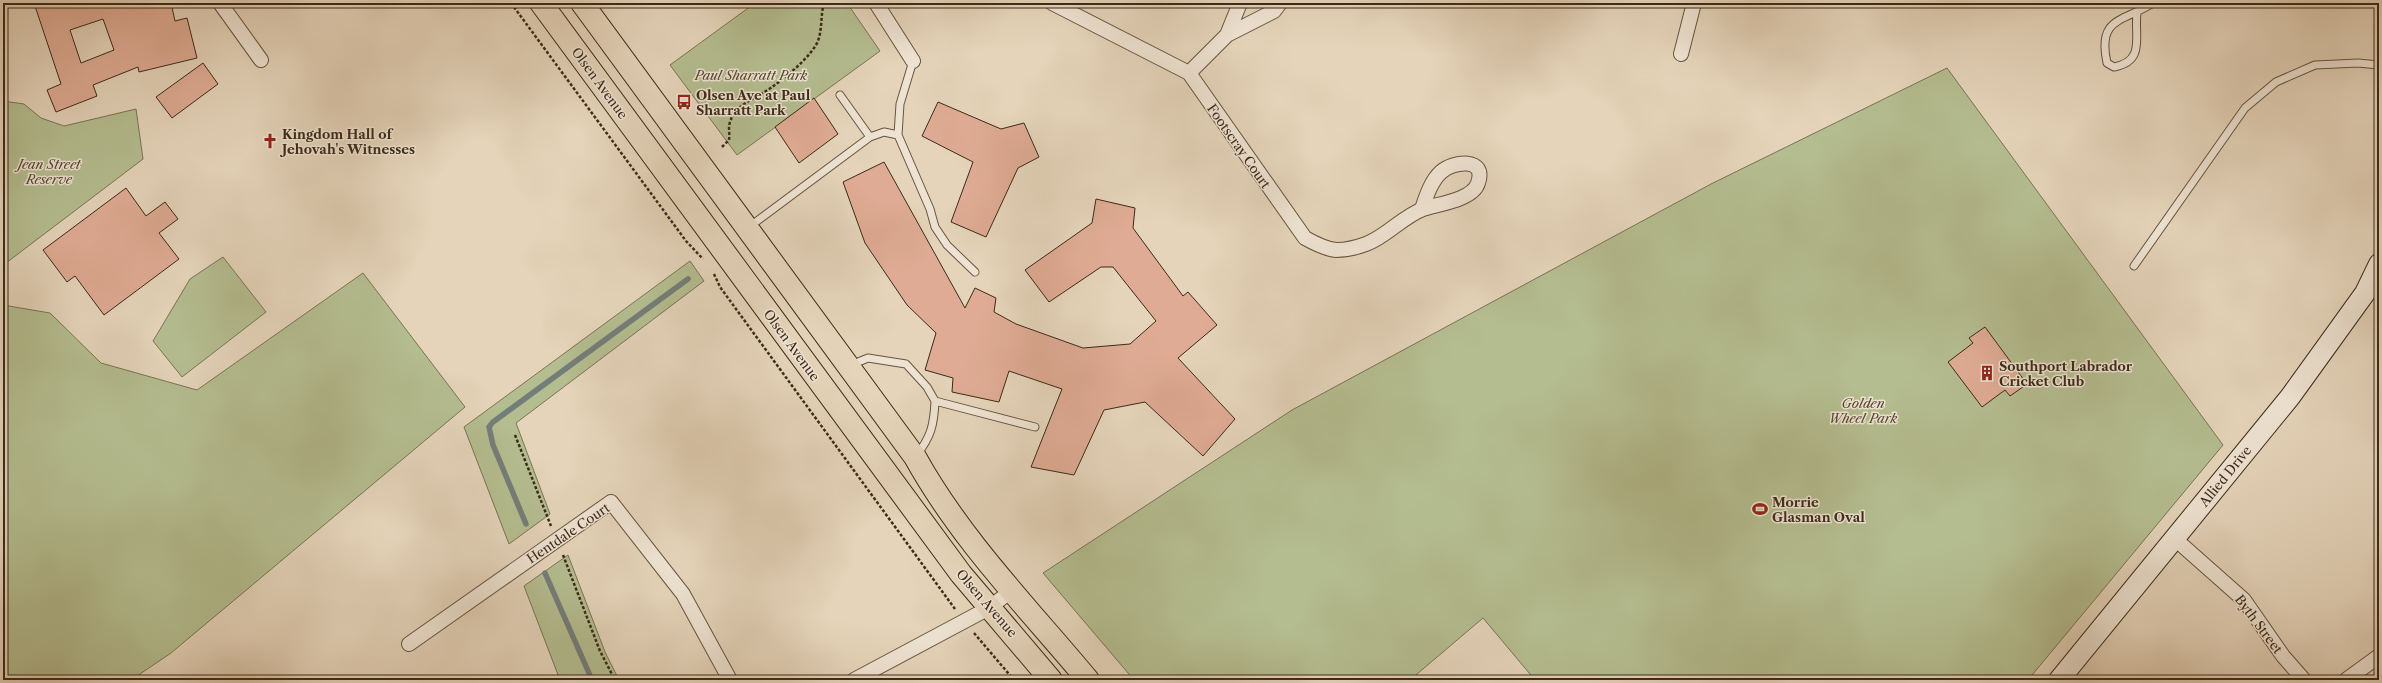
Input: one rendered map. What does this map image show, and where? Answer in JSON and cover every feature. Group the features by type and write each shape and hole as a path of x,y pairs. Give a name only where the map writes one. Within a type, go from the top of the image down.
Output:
{"main road":[{"name":"Olsen Avenue","path":"541,3 865,445 989,608 1012,632 1051,680"},
{"name":"Olsen Avenue","path":"582,3 915,458 931,487 1011,591 1034,615 1088,680"}],"street":[{"path":"220,3 261,60"},
{"path":"876,3 913,60"},
{"name":"Footscray Court","path":"1052,3 1189,73 1305,238 1318,245 1335,250 1366,244 1422,210"},
{"path":"1226,35 1240,3"},
{"path":"1189,73 1226,35 1274,11 1280,3"},
{"path":"1681,54 1694,3"},
{"name":"Allied Drive","path":"2059,680 2290,397 2365,293 2379,264"},
{"name":"Hentdale Court","path":"409,644 611,502 683,594 730,680"},
{"name":"Byth Street","path":"2174,538 2244,600 2283,656 2304,680"},
{"path":"854,680 989,608 1011,591"},
{"path":"2346,680 2379,656"}],"lane":[{"path":"2138,13 2136,24 2138,45 2134,56 2124,65 2114,67 2107,63 2104,48 2108,28 2119,18 2138,13 2153,3"},
{"path":"913,60 900,104 898,135 930,209 935,227 947,245 975,272"},
{"path":"2134,266 2245,108 2271,86 2315,65 2358,62 2379,65"},
{"path":"840,95 870,137"},
{"path":"747,229 870,137 884,132 898,135"},
{"path":"848,367 868,358 906,364 927,387 935,401 934,420 928,441 915,458"},
{"path":"935,401 1035,427"}],"path":[{"path":"511,3 686,241 696,253 706,260"},
{"path":"722,147 729,140 730,121 734,115 745,104 771,88 793,70 812,51 820,33 824,3"},
{"path":"713,270 720,287 964,622 1014,680"},
{"path":"515,435 552,528"},
{"path":"560,547 600,651 615,680"}],"green space":[{"name":"Paul Sharratt Park","path":"755,3 847,3 880,51 737,155 670,65"},
{"name":"Golden Wheel Park","path":"1947,68 2223,445 2028,680 1535,680 1483,618 1410,680 1134,680 1043,573 1292,410 1711,184"},
{"name":"Jean Street Reserve","path":"3,101 24,104 41,118 64,126 136,109 143,159 6,263 3,260"},
{"path":"223,257 266,312 182,377 153,341 190,279"},
{"path":"690,261 704,281 516,423 550,514 509,544 464,427"},
{"path":"363,273 465,407 171,653 131,680 3,680 3,305 50,313 101,363 197,390"},
{"path":"568,555 605,652 619,680 560,680 524,586"}],"building":[{"path":"34,3 171,3 175,21 187,18 197,58 139,72 138,67 93,85 97,96 56,112 47,90 61,84","holes":["103,19 114,50 81,63 70,30"]},
{"path":"203,63 218,84 172,118 156,97"},
{"path":"814,98 838,134 799,163 775,127"},
{"path":"938,102 1001,129 1024,123 1039,157 1018,168 986,237 951,222 973,162 922,136"},
{"path":"884,162 965,308 975,288 996,298 994,312 1016,324 1083,348 1130,344 1156,321 1113,267 1101,267 1049,302 1025,270 1092,223 1096,199 1135,208 1133,228 1183,296 1188,292 1217,325 1178,358 1235,419 1203,456 1145,402 1104,410 1074,475 1031,467 1062,389 1009,371 999,402 952,392 953,378 925,370 936,333 907,305 865,243 843,182"},
{"path":"126,188 146,216 165,202 178,219 159,233 179,259 104,315 75,276 67,282 43,250"},
{"name":"Southport Labrador Cricket Club","path":"1985,327 2027,384 2010,396 2005,390 1982,407 1948,362 1973,343 1969,338"}],"waterway":[{"path":"526,524 493,445 489,427 493,422 688,279"},
{"path":"545,573 592,680"}],"place":[{"name":"Olsen Ave at Paul Sharratt Park","path":"684,102"},
{"name":"Kingdom Hall of Jehovah's Witnesses","path":"270,141"},
{"name":"Southport Labrador Cricket Club","path":"1987,373"},
{"name":"Morrie Glasman Oval","path":"1760,509"}]}
